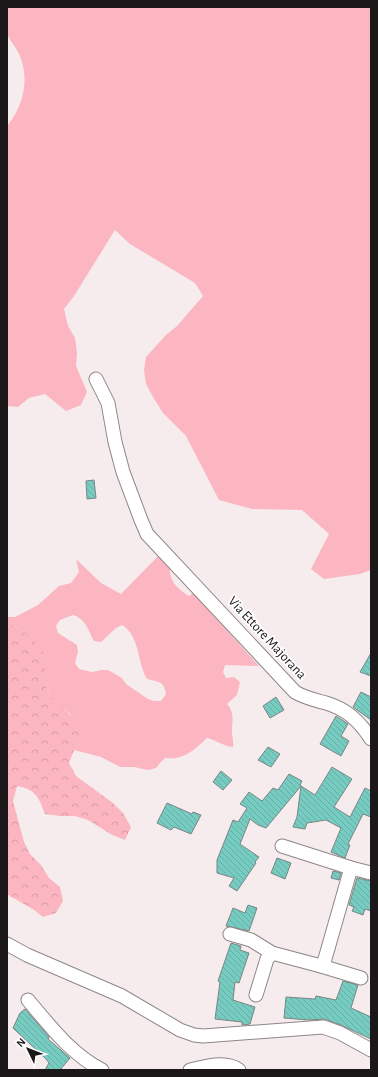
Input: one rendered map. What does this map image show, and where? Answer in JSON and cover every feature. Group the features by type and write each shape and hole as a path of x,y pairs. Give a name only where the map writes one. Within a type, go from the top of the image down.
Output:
{"street":[{"name":"Via Ettore Majorana","path":"96,379 108,402 117,450 123,472 144,529 294,692 341,709 360,724 371,739"},
{"path":"282,846 371,873"},
{"path":"321,966 325,959 351,868"},
{"path":"230,934 251,940 272,953 361,978"},
{"path":"7,944 26,955 122,996 180,1030 194,1035 210,1036 323,1027 340,1033 371,1050"},
{"path":"256,995 267,959 272,953"},
{"path":"28,1000 56,1034 72,1049 102,1070"},
{"path":"190,1070 221,1065 232,1066 239,1070"}],"green space":[{"path":"7,7 371,7 371,570 360,574 324,579 311,569 329,534 302,510 252,509 219,500 186,436 163,413 153,397 146,384 144,370 146,357 166,335 177,326 203,296 195,283 130,244 115,230 74,296 64,309 68,326 75,338 77,353 76,366 87,392 81,405 66,411 45,394 29,398 18,407 7,406 7,126 18,110 24,91 25,82 19,54 7,32"},
{"path":"162,552 162,560 170,569 171,577 175,585 189,596 193,593 259,666 225,665 223,672 226,678 234,677 240,682 237,695 227,704 230,707 233,721 233,747 207,738 188,754 177,758 165,758 156,768 148,770 134,767 120,767 101,757 74,750 82,740 70,714 49,695 45,682 45,667 24,632 7,622 7,617 15,617 38,605 59,586 71,583 79,572 76,559 101,583 121,594","holes":["73,615 84,622 94,641 101,642 116,628 122,625 128,630 135,642 141,665 147,679 160,683 164,687 166,694 161,701 148,699 126,684 122,678 108,670 92,672 79,669 75,663 78,652 77,645 58,633 56,626 60,620"]},
{"path":"7,622 24,632 43,652 45,682 49,695 60,704 79,725 82,740 74,750 69,763 76,776 113,803 123,813 131,827 125,840 112,835 88,820 75,816 45,814 36,795 17,786 13,801 24,842 30,854 41,865 49,878 60,887 63,901 56,913 43,917 30,907 7,894"}],"building":[{"path":"94,480 96,498 87,499 86,481"},
{"path":"371,653 371,676 360,672"},
{"path":"361,692 371,697 371,720 353,707"},
{"path":"276,697 284,710 270,718 263,706"},
{"path":"336,716 348,724 341,736 349,741 341,756 320,744"},
{"path":"268,747 280,754 271,767 258,760"},
{"path":"332,767 352,779 334,807 350,817 365,788 371,791 371,817 363,814 348,844 350,845 345,858 331,852 341,828 326,820 307,823 305,829 293,827 297,817 301,786 315,795"},
{"path":"221,771 232,780 223,790 213,782"},
{"path":"289,774 302,781 301,786 266,828 258,825 250,819 240,844 259,857 237,891 229,886 234,878 217,873 217,860 233,820 238,822 247,808 240,804 249,792 262,801 273,788 278,790"},
{"path":"167,803 192,814 193,812 201,815 191,834 174,827 171,830 157,823"},
{"path":"277,858 291,863 285,879 271,873"},
{"path":"333,871 341,873 339,880 331,878"},
{"path":"357,878 371,881 371,911 365,909 363,915 352,911 354,907 349,905"},
{"path":"248,905 257,908 249,931 226,926 233,908 245,913"},
{"path":"231,943 241,946 240,950 249,953 239,983 235,982 233,1000 255,1007 250,1024 242,1025 242,1022 215,1019 220,982 218,981"},
{"path":"343,981 358,985 351,1008 371,1017 371,1039 325,1019 308,1020 284,1018 286,997 315,999 316,996 336,1000"},
{"path":"25,1009 49,1037 48,1039 70,1058 60,1070 45,1070 49,1063 46,1059 13,1028 20,1013"}]}
